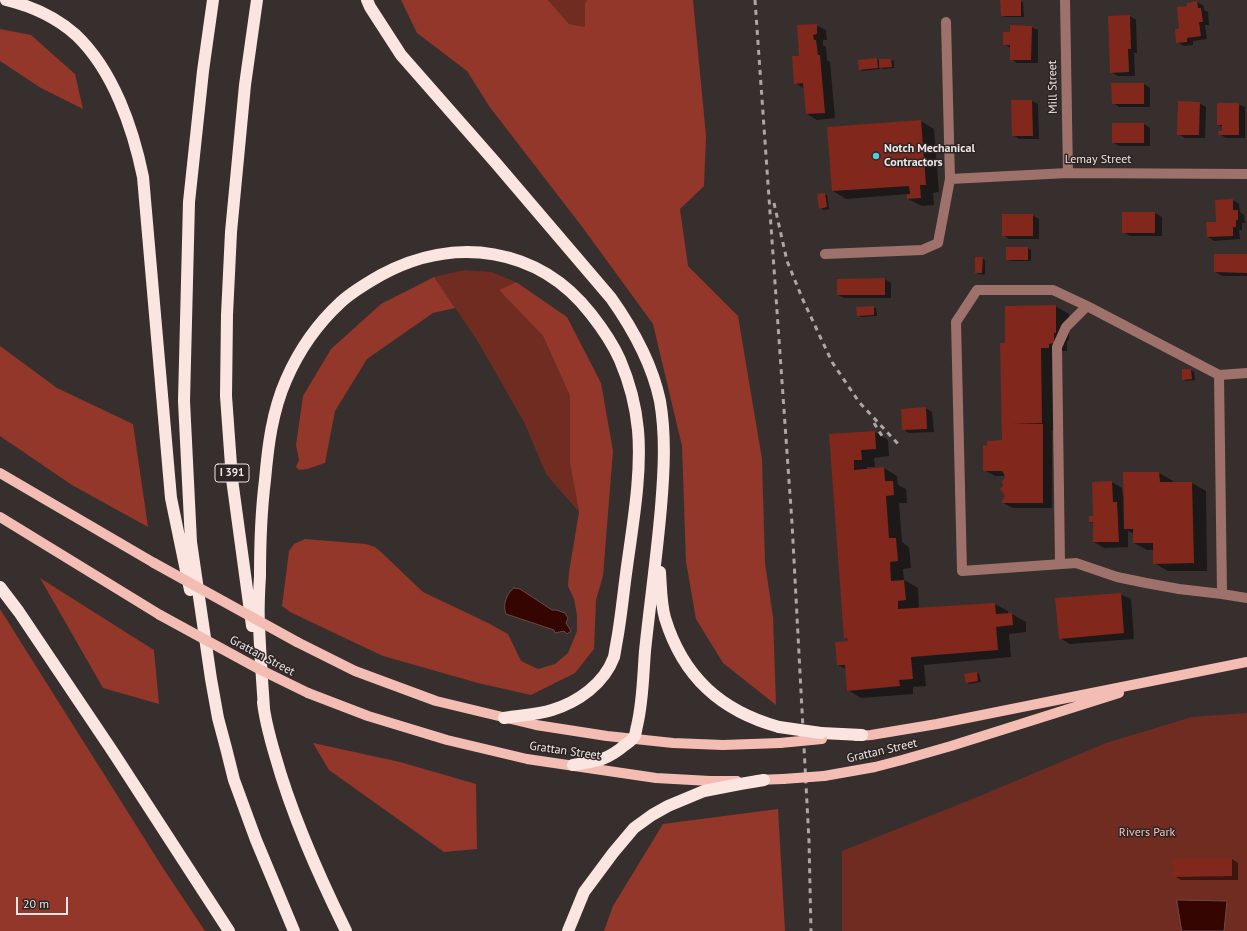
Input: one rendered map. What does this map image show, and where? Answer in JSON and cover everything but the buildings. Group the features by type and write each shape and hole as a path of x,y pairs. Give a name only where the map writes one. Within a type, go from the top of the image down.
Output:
{"highway":[{"path":"6,0 45,15 63,25 76,35 97,59 114,89 131,130 138,153 143,177 171,498 200,639 211,679"},
{"path":"213,0 203,71 189,202 184,401 191,542 218,718 244,809 294,931"},
{"name":"I 391","path":"257,0 245,85 231,232 227,315 226,396 232,479 264,708 275,755 289,800 312,859 346,931"},
{"path":"367,0 401,55 611,298 637,338 652,372 662,420 664,470 640,712 636,734 633,739 615,754 602,760 572,765"},
{"path":"264,708 259,622 262,502 271,427 285,382 302,349 321,322 355,290 389,270 404,264 434,255 465,252 498,255 540,269 574,294 595,319 614,347 631,396 638,429 635,502 614,657 606,673 590,691 573,702 551,711 504,718"},
{"path":"659,531 661,592 665,617 680,655 700,682 732,708 748,716 779,727 822,736 862,735"},
{"path":"0,587 19,612 113,752 229,931"},
{"path":"568,931 584,892 634,828 652,815 704,791 764,780"}],"main road":[{"name":"Grattan Street","path":"0,473 154,563 296,642 355,671 428,698 536,725 607,736 673,743 723,745 780,743 822,736"},
{"name":"Grattan Street","path":"0,517 160,615 252,666 308,693 368,716 447,740 527,759 656,778 710,781 764,780 824,776 876,767 958,744 1168,678"},
{"name":"Grattan Street","path":"862,735 871,735 937,724 1247,662"}],"street":[{"name":"Mill Street","path":"1064,0 1068,173"},
{"path":"825,254 922,250 938,243 950,179 946,22"},
{"name":"Lemay Street","path":"950,179 1068,173 1247,174"},
{"path":"1247,373 1219,375 1087,306 1053,290 977,290 956,322 962,571 1076,563 1117,577 1146,583 1247,598"},
{"path":"1060,564 1057,347 1066,327 1087,306"},
{"path":"1219,375 1222,594"}],"green space":[{"path":"548,0 587,0 585,3 585,27 569,24"},
{"path":"465,270 491,272 516,282 499,290 543,336 570,396 570,463 579,512 546,474 525,424 477,340 434,277"},
{"name":"Rivers Park","path":"1247,713 1247,931 842,931 842,851 980,796 1106,743 1192,717"}],"shaded area":[{"path":"401,0 548,0 569,24 585,27 585,3 587,0 693,0 706,136 704,186 680,209 688,266 738,316 762,459 765,563 773,617 776,705 723,663 696,619 686,562 682,446 653,324 583,228 489,106 467,71 417,33"},
{"path":"0,29 31,35 75,74 83,109 41,88 0,61"},
{"path":"434,277 455,308 433,313 367,359 335,411 325,463 299,470 296,467 299,460 296,445 303,396 331,349 381,304"},
{"path":"516,282 567,317 601,383 613,451 603,576 596,600 594,649 575,673 531,695 478,683 383,656 290,612 282,606 289,551 294,544 305,539 366,544 375,547 381,552 423,592 508,634 521,661 538,669 555,664 568,653 577,631 577,615 574,599 568,586 579,512 570,463 570,396 543,336 499,290"},
{"path":"0,346 57,388 133,424 148,527 72,485 0,436"},
{"path":"40,578 154,650 159,704 103,688"},
{"path":"514,588 520,589 552,610 565,613 568,618 566,623 571,631 567,634 564,631 555,633 554,630 506,614 505,603 509,593"},
{"path":"0,609 163,868 205,931 0,931"},
{"path":"313,743 400,762 476,784 477,849 444,852 329,770"},
{"path":"778,809 785,931 604,931 613,906 663,824"},
{"path":"1177,900 1227,901 1224,931 1182,931"}],"railway":[{"path":"755,0 792,523 809,841 811,931"},
{"path":"774,203 787,261 803,300 832,362 859,402 900,446"},
{"path":"874,423 884,439"}],"place":[{"name":"Notch Mechanical Contractors","path":"876,156"}]}
